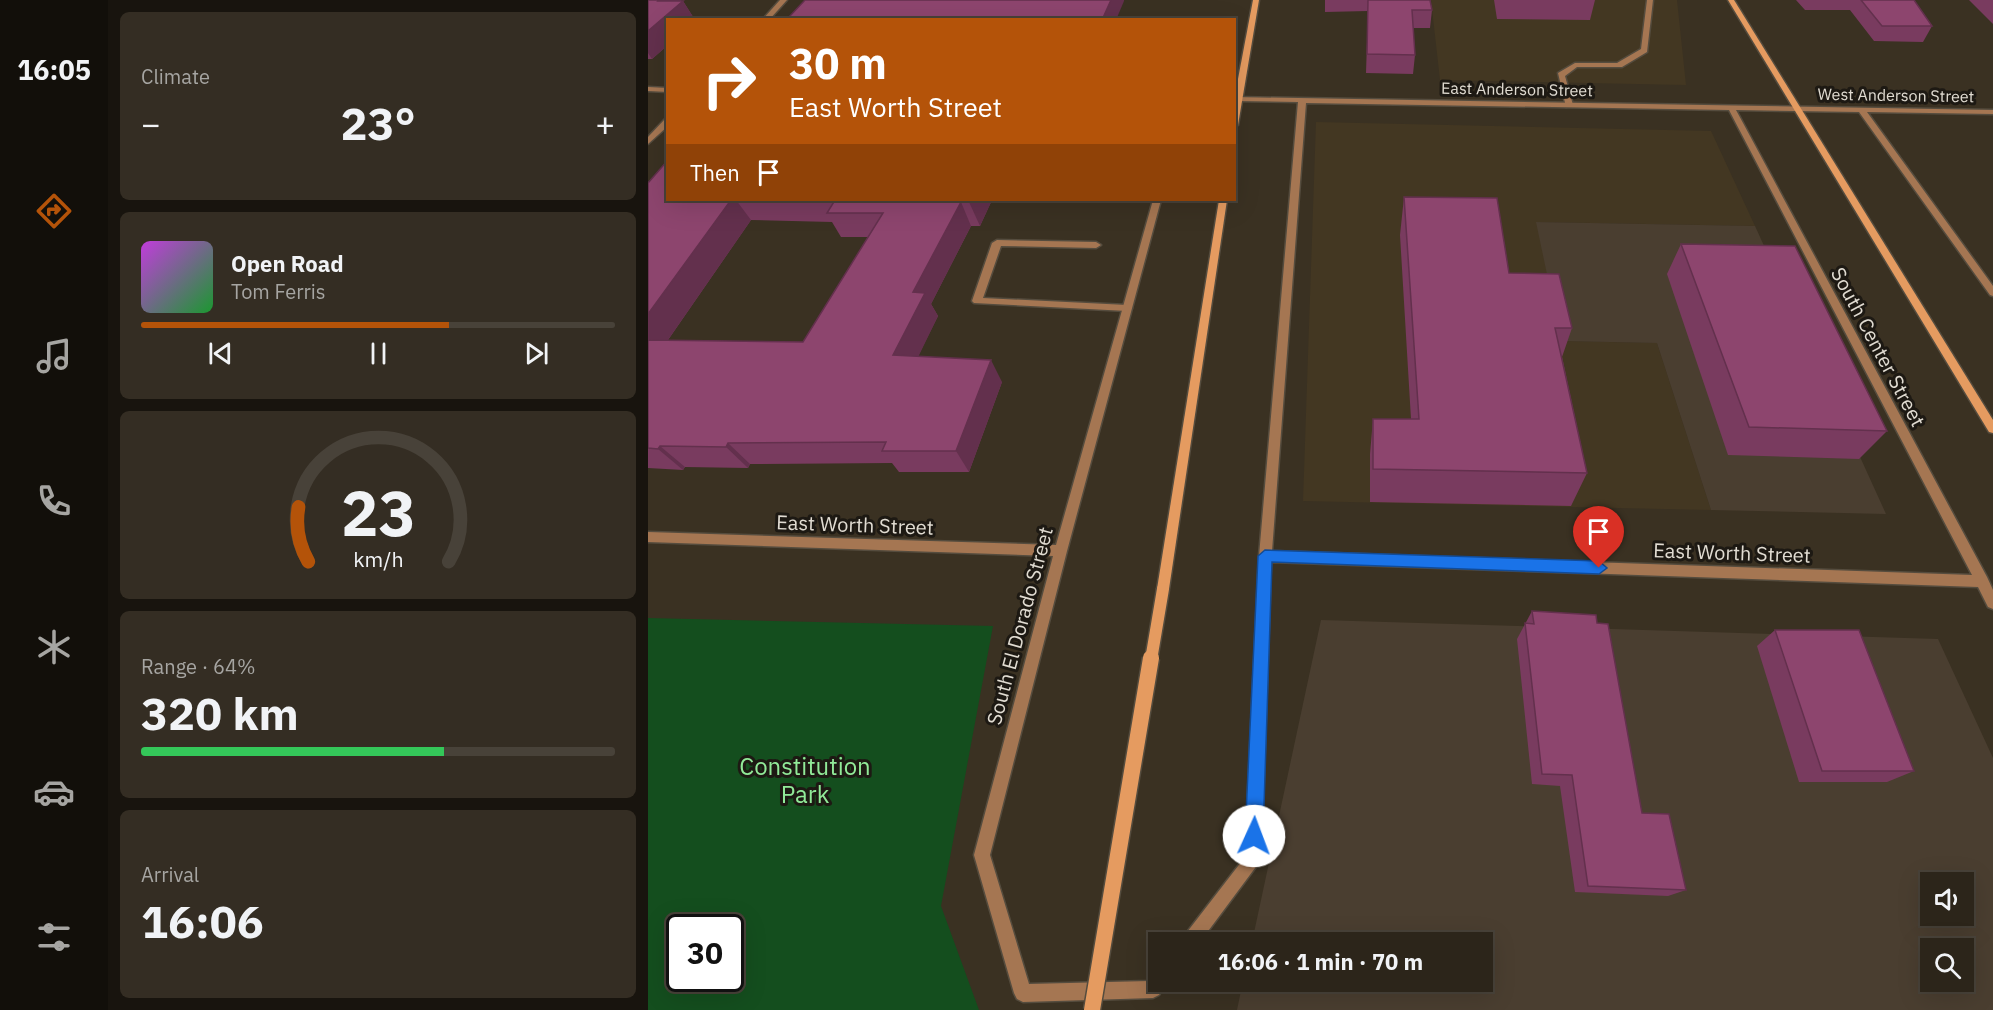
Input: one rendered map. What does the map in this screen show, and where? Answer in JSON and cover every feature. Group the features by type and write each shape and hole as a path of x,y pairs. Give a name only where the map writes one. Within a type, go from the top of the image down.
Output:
{"main road":[{"path":"1236,99 1256,0"},
{"path":"1731,0 1993,429"},
{"path":"1092,1010 1163,589 1223,201"}],"street":[{"path":"767,18 784,0"},
{"path":"1569,105 1561,75 1575,65 1619,65 1644,50 1650,0"},
{"path":"648,89 666,90"},
{"name":"East Anderson Street","path":"1236,99 1798,108"},
{"path":"1198,932 1253,860 1265,556 1302,100"},
{"name":"South Center Street","path":"1731,107 1993,603"},
{"name":"West Anderson Street","path":"1798,108 1993,112"},
{"path":"1861,109 1993,293"},
{"path":"648,142 666,123"},
{"name":"South El Dorado Street","path":"1148,989 1023,993 982,855 1060,551 1157,201"},
{"path":"1096,245 997,243 977,301 1127,308"},
{"name":"East Worth Street","path":"648,537 1060,551"},
{"name":"East Worth Street","path":"1265,556 1982,581"}],"shaded area":[{"path":"1431,0 1677,0 1686,85 1440,80"},
{"path":"1316,122 1711,131 1755,226 1537,222 1561,341 1657,343 1711,510 1303,501"},
{"path":"1536,222 1755,226 1886,514 1711,510 1657,343 1561,341"},
{"path":"1321,620 1938,639 1993,758 1993,1010 1237,1010 1241,992 1493,992 1493,932 1254,932"}],"green space":[{"name":"Constitution Park","path":"648,618 993,626 941,906 979,1010 648,1010"}],"building":[{"path":"648,0 658,1 683,1 648,31"},
{"path":"805,0 1111,0 1103,18 778,18 789,17"},
{"path":"1368,0 1430,0 1432,10 1412,10 1415,55 1367,54"},
{"path":"1861,0 1914,0 1932,26 1882,26"},
{"path":"666,162 666,201 730,201 648,314 648,183"},
{"path":"1404,197 1497,198 1509,273 1559,274 1572,328 1555,328 1587,473 1373,469 1373,419 1419,419"},
{"path":"834,201 970,201 961,202 913,292 925,293 893,355 991,360 956,451 882,451 886,442 728,443 726,447 660,446 658,449 648,448 648,340 803,342 883,213 827,213"},
{"path":"1681,244 1795,246 1887,431 1749,427"},
{"path":"1532,611 1596,615 1597,623 1608,624 1642,813 1669,814 1686,890 1588,886 1572,775 1542,774 1525,623 1534,624"},
{"path":"1775,630 1859,630 1914,771 1822,771"}],"route":[{"path":"1254,836 1265,556 1599,568"}]}
